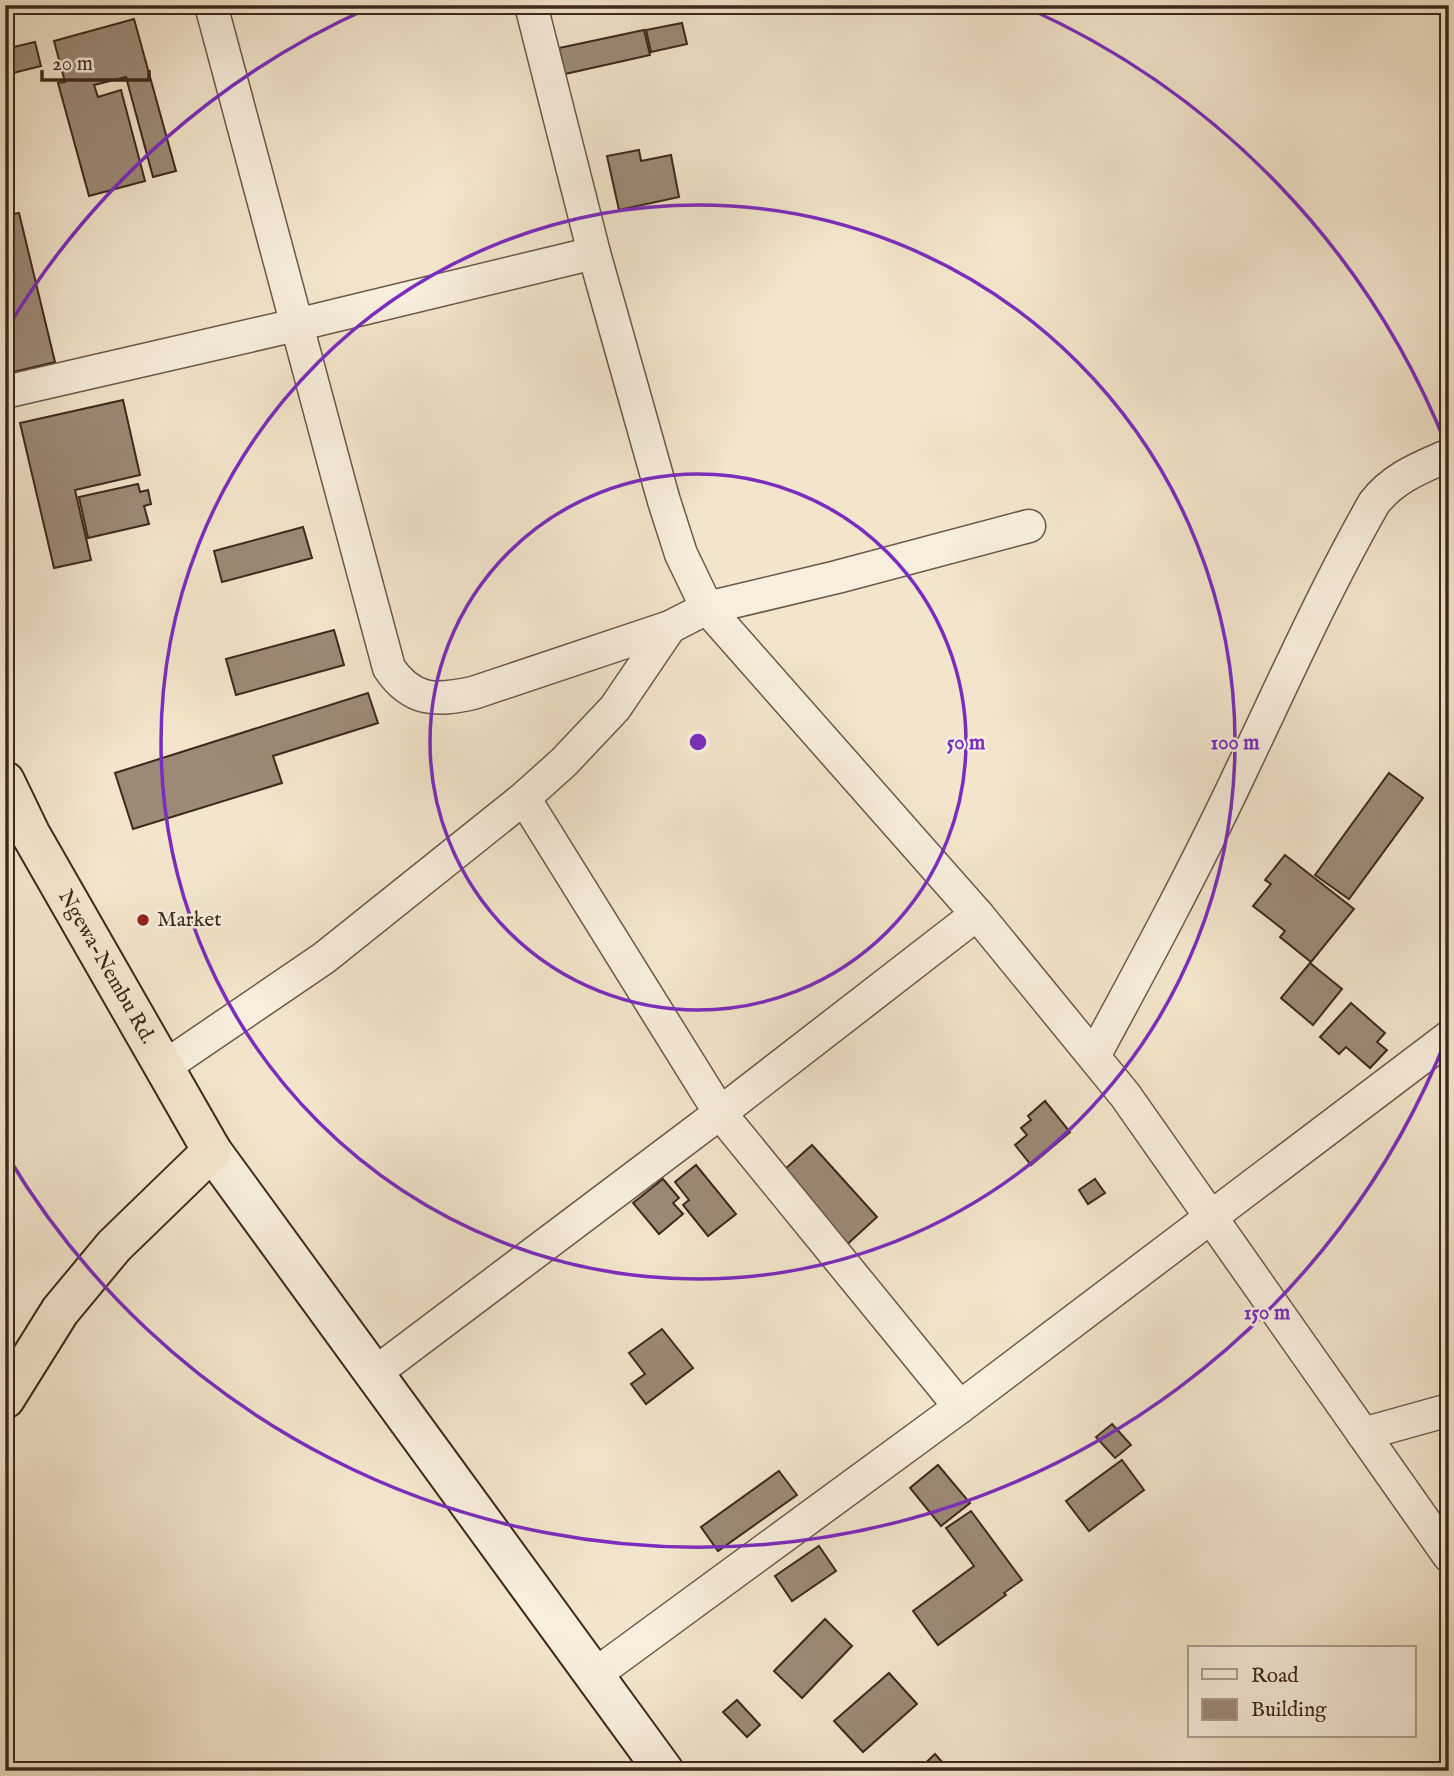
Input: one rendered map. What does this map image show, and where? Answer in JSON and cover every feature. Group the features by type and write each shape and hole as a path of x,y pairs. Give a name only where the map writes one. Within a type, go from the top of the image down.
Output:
{"highway":[{"name":"Ngewa-Nembu Rd.","path":"5,780 37,846 212,1151"},
{"path":"5,1399 60,1311 114,1246 212,1151"}],"main road":[{"path":"212,1151 664,1771"}],"street":[{"path":"211,5 389,668 398,681 411,692 446,698 473,693 670,627 707,608 1029,526"},
{"path":"531,5 594,253 673,527 681,554 707,608 977,914 1125,1095 1449,1556"},
{"path":"5,391 296,325 594,253"},
{"path":"1094,1056 1170,915 1242,771 1310,622 1374,503 1385,489 1401,477 1449,455"},
{"path":"163,1067 324,958 524,798 564,762 615,708 670,627"},
{"path":"524,798 720,1113 960,1407"},
{"path":"375,1373 720,1113 977,914"},
{"path":"593,1676 960,1407 1449,1037"},
{"path":"1363,1434 1449,1410"}],"building":[{"path":"134,19 176,171 153,177 126,77 94,85 98,97 121,90 145,181 89,196 58,83 65,82 54,41"},
{"path":"682,23 687,44 651,52 646,30"},
{"path":"644,30 650,55 565,74 559,48"},
{"path":"35,42 41,66 5,75 5,49"},
{"path":"639,150 641,161 671,155 679,197 619,210 607,156"},
{"path":"19,213 55,362 5,374 5,216"},
{"path":"123,400 140,475 75,490 91,560 54,568 20,423"},
{"path":"138,484 140,492 148,490 151,504 144,506 149,524 88,538 79,497"},
{"path":"303,527 312,558 222,582 214,551"},
{"path":"334,630 344,665 236,695 226,659"},
{"path":"368,693 378,723 273,756 282,783 133,829 115,773"},
{"path":"1389,773 1423,798 1349,899 1315,875"},
{"path":"1285,855 1354,909 1311,962 1280,937 1285,931 1253,906 1271,884 1265,880"},
{"path":"1310,963 1342,989 1313,1025 1281,998"},
{"path":"1351,1003 1385,1033 1377,1042 1387,1050 1370,1068 1346,1047 1339,1054 1320,1037"},
{"path":"1045,1101 1070,1132 1031,1165 1015,1145 1027,1135 1021,1128 1031,1120 1028,1116"},
{"path":"812,1145 877,1217 841,1250 775,1178"},
{"path":"696,1165 736,1214 708,1236 683,1205 689,1200 675,1182"},
{"path":"663,1179 679,1198 673,1203 683,1214 659,1234 633,1203"},
{"path":"1095,1179 1105,1193 1088,1204 1079,1190"},
{"path":"662,1329 693,1368 646,1404 631,1384 645,1374 629,1353"},
{"path":"1112,1424 1131,1445 1115,1458 1096,1437"},
{"path":"1122,1460 1144,1490 1089,1531 1066,1501"},
{"path":"938,1465 970,1503 941,1526 910,1488"},
{"path":"779,1471 797,1495 718,1551 701,1527"},
{"path":"971,1511 1022,1580 938,1645 913,1611 974,1566 946,1528"},
{"path":"819,1546 836,1571 792,1601 775,1576"},
{"path":"825,1619 852,1646 802,1698 774,1671"},
{"path":"889,1673 917,1704 863,1752 834,1721"},
{"path":"737,1700 760,1725 747,1737 723,1712"},
{"path":"935,1754 950,1771 917,1771"}],"place":[{"name":"Market","path":"143,920"}]}
